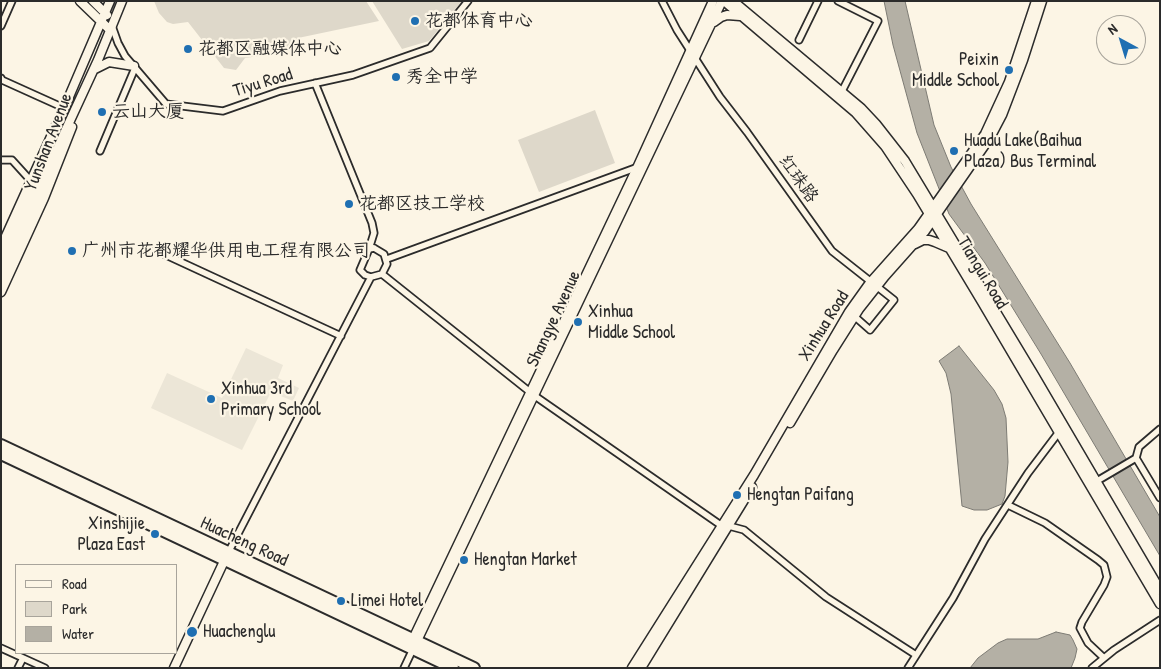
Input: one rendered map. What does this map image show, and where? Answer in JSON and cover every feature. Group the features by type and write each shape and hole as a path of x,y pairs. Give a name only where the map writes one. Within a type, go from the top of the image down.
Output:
{"highway":[{"name":"Huacheng Road","path":"1,445 227,556"},
{"name":"Huacheng Road","path":"1,454 415,643 474,668"},
{"name":"Huacheng Road","path":"415,643 453,668"}],"main road":[{"path":"80,1 101,21 112,26"},
{"path":"92,1 105,13 112,26"},
{"name":"Yunshan Avenue","path":"1,247 110,1"},
{"name":"Yunshan Avenue","path":"1,292 55,172 84,92 122,1"},
{"name":"Shangye Avenue","path":"415,643 692,55 713,1"},
{"name":"Shangye Avenue","path":"692,55 723,1"},
{"name":"Tiangui Road","path":"723,1 840,94 861,108 905,162 950,249 1160,604"},
{"name":"Tiangui Road","path":"734,1 840,94"},
{"name":"Xinhua Road","path":"961,175 996,112 1018,58 1036,1"},
{"name":"Xinhua Road","path":"874,284 913,245 961,175 986,145 1002,115 1023,60 1042,1"},
{"path":"709,28 716,20 723,16 741,17"},
{"path":"93,70 101,64 109,62 134,67"},
{"path":"3,276 62,138 84,92"},
{"path":"1,263 42,168 68,99"},
{"name":"Tiangui Road","path":"933,214 1097,481 1160,590"},
{"name":"Xinhua Road","path":"641,668 852,314 911,237 933,214"},
{"path":"913,245 923,240 929,240 950,249"},
{"name":"Xinhua Road","path":"632,668 726,526"},
{"path":"174,668 227,556"}],"street":[{"path":"1,26 12,1"},
{"name":"Tiyu Road","path":"112,26 125,56 166,104 223,111 280,91 352,75 430,48 468,1"},
{"name":"红珠路","path":"662,1 692,55 720,97 832,251 894,300 870,330 852,314"},
{"path":"799,40 818,1"},
{"path":"838,1 878,21 840,94"},
{"path":"100,151 134,67"},
{"path":"2,79 64,108"},
{"path":"315,83 372,223 374,233 360,270 365,275 371,277 382,274 386,267 384,254 378,249 369,249"},
{"path":"1,160 12,160 31,181"},
{"path":"386,259 640,166"},
{"path":"155,250 341,336"},
{"path":"382,274 532,394 726,526 744,530 826,597 916,655"},
{"path":"227,556 371,277"},
{"path":"1097,481 1133,460 1139,447 1160,429"},
{"path":"908,668 954,598 985,539 1028,473 1059,432"},
{"path":"1133,460 1160,498"},
{"path":"1008,505 1045,523 1104,565 1107,577 1104,585 1080,628 1088,642 1104,658"},
{"path":"1092,668 1160,620"},
{"name":"Shangye Avenue","path":"404,668 415,643"},
{"path":"1,648 45,668"},
{"path":"18,668 23,658"}],"shaded area":[{"name":"Xinhua 3rd Primary School","path":"246,348 283,365 278,378 299,388 293,401 271,392 242,450 151,408 167,373 222,398"}],"green space":[{"path":"154,1 366,1 379,21 298,38 289,48 273,54 245,58 236,70 224,68 188,22 173,24 167,22 159,13"},
{"name":"花都体育中心","path":"372,1 462,1 429,41 402,49"},
{"path":"595,110 615,163 539,192 518,140"}],"water":[{"path":"884,1 905,1 934,125 951,167 971,204 1070,363 1160,517 1160,556 985,263 949,214 917,133 893,45"},
{"path":"959,346 994,390 1002,404 1006,418 1008,462 1005,496 1002,504 987,510 974,510 962,506 951,394 946,373 939,361"},
{"path":"1056,632 1070,635 1077,649 1071,668 970,668 978,658 998,643 1007,639 1038,639"}],"place":[{"name":"花都体育中心","path":"415,21"},
{"name":"花都区融媒体中心","path":"188,49"},
{"name":"Peixin Middle School","path":"1009,70"},
{"name":"秀全中学","path":"396,77"},
{"name":"云山大厦","path":"102,112"},
{"name":"Huadu Lake(Baihua Plaza) Bus Terminal","path":"954,151"},
{"name":"花都区技工学校","path":"349,204"},
{"name":"广州市花都耀华供用电工程有限公司","path":"72,251"},
{"name":"Xinhua Middle School","path":"578,322"},
{"name":"Xinhua 3rd Primary School","path":"211,399"},
{"name":"Hengtan Paifang","path":"737,495"},
{"name":"Xinshijie Plaza East","path":"155,534"},
{"name":"Hengtan Market","path":"464,560"},
{"name":"Limei Hotel","path":"341,601"},
{"name":"Huachenglu","path":"192,632"}]}
